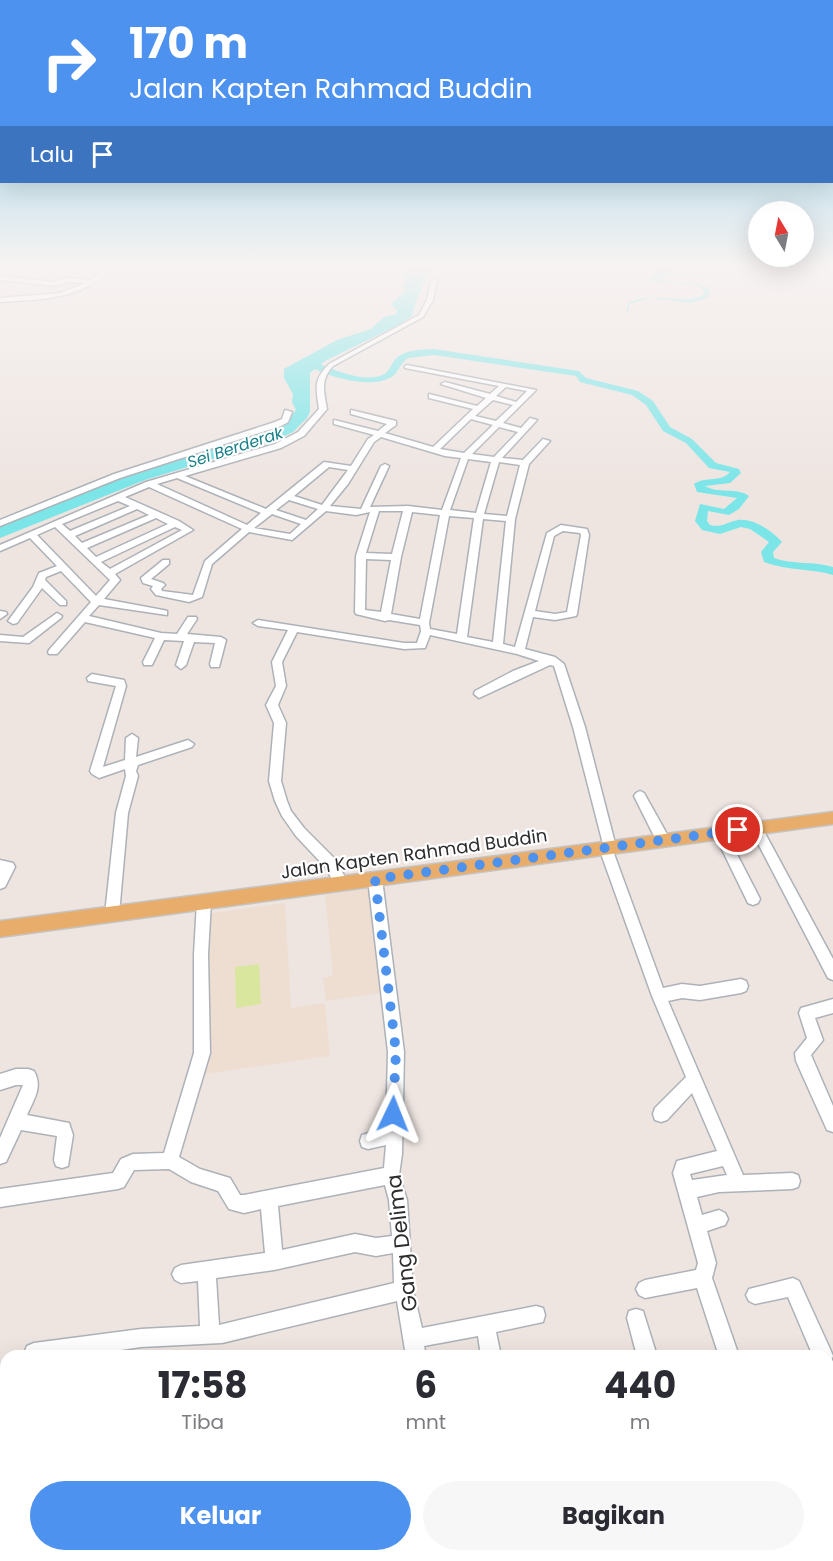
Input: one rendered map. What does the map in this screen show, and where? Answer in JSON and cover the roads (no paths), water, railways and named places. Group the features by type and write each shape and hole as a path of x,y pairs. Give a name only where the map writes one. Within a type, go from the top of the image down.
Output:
{"main road":[{"name":"Jalan Kapten Rahmad Buddin","path":"0,929 833,818"}],"street":[{"path":"0,548 149,484 262,452 301,434 323,409 319,379 321,374 331,365 381,338"},
{"path":"407,367 504,386 534,388 496,423 465,457 445,513 421,646"},
{"path":"456,376 445,384 517,404"},
{"path":"434,450 504,386"},
{"path":"432,396 480,409"},
{"path":"0,523 117,476 278,424 285,420 288,412"},
{"path":"149,484 250,530 290,537 324,508 345,482 351,468 370,441 393,422 354,412"},
{"path":"471,417 524,431"},
{"path":"462,638 479,516 496,460 533,420"},
{"path":"337,423 465,457 525,463"},
{"path":"498,646 511,519 525,463 546,441"},
{"path":"166,562 146,581 160,585 156,589 159,593 193,598 200,592 208,563 327,464 351,468"},
{"path":"385,466 370,510 361,556 360,612 425,627 450,636 523,652 551,660 561,667 607,848 659,996 739,1184"},
{"path":"176,475 270,512 306,523"},
{"path":"110,573 189,531 117,497"},
{"path":"289,497 324,508 408,509 511,519"},
{"path":"69,535 137,506"},
{"path":"385,618 396,557 408,509"},
{"path":"81,547 156,515"},
{"path":"95,561 176,523"},
{"path":"53,652 115,583 110,573 57,525"},
{"path":"523,652 535,614 550,535 561,528 584,531 572,614 555,618 535,614"},
{"path":"32,535 96,602 165,610 146,634"},
{"path":"361,556 396,557"},
{"path":"14,621 42,575 64,566"},
{"path":"40,581 63,603"},
{"path":"9,640 25,641 57,616"},
{"path":"82,618 146,634 221,640 214,664"},
{"path":"181,665 185,638 192,619"},
{"path":"258,623 404,646 421,646 450,636"},
{"path":"294,628 277,662 281,686 272,705 280,723 275,781 286,813 300,832 331,864 341,883"},
{"path":"148,662 160,636"},
{"path":"480,694 517,674 551,660"},
{"path":"92,678 116,681 121,686 96,771 99,773 132,764 188,744"},
{"path":"111,914 122,813 132,764 130,757 132,738"},
{"path":"640,796 663,840"},
{"path":"756,828 833,973"},
{"path":"720,833 753,899"},
{"path":"0,865 8,867 0,883"},
{"name":"Gang Delima","path":"375,879 396,1052 394,1154 391,1175 399,1200 404,1290 415,1347"},
{"path":"170,1161 202,1053 201,954 204,902"},
{"path":"659,996 682,991 700,993 741,986"},
{"path":"833,1006 806,1013 815,1040 803,1053 804,1061 833,1124"},
{"path":"0,1082 16,1077 28,1077 31,1083 31,1089 18,1120 0,1156"},
{"path":"661,1114 694,1080"},
{"path":"18,1120 63,1129 62,1160"},
{"path":"368,1141 393,1135"},
{"path":"727,1350 703,1278 707,1263 698,1225 681,1173 683,1167 728,1156"},
{"path":"0,1198 118,1181 129,1163 170,1161 197,1176 224,1184 235,1203 244,1204 391,1175"},
{"path":"686,1190 719,1184 792,1181"},
{"path":"269,1198 274,1261"},
{"path":"698,1225 719,1219"},
{"path":"181,1274 274,1261 355,1243 376,1247 400,1243"},
{"path":"207,1270 210,1335"},
{"path":"645,1289 703,1278"},
{"path":"755,1295 790,1287 795,1288 826,1350"},
{"path":"55,1350 141,1338 210,1335 404,1290"},
{"path":"415,1347 485,1325 536,1315"},
{"path":"636,1318 644,1350"},
{"path":"485,1325 490,1350"}],"water":[{"name":"Sei Berderak","path":"372,338 325,361 310,373 310,412 293,432 278,439 145,480 0,538 0,525 107,481 285,423 296,410 292,402 293,394 284,378 284,369 337,340"}],"waterway":[{"path":"309,363 347,377 367,380 387,376 405,356 434,352 579,374 583,380 635,393 650,403 666,429 689,441 713,466 734,469 736,473 726,481 699,484 701,490 707,492 744,496 735,507 725,513 704,506 701,521 706,528 720,531 740,523 754,526 776,542 767,552 768,560 785,566 818,566 833,571"}]}
